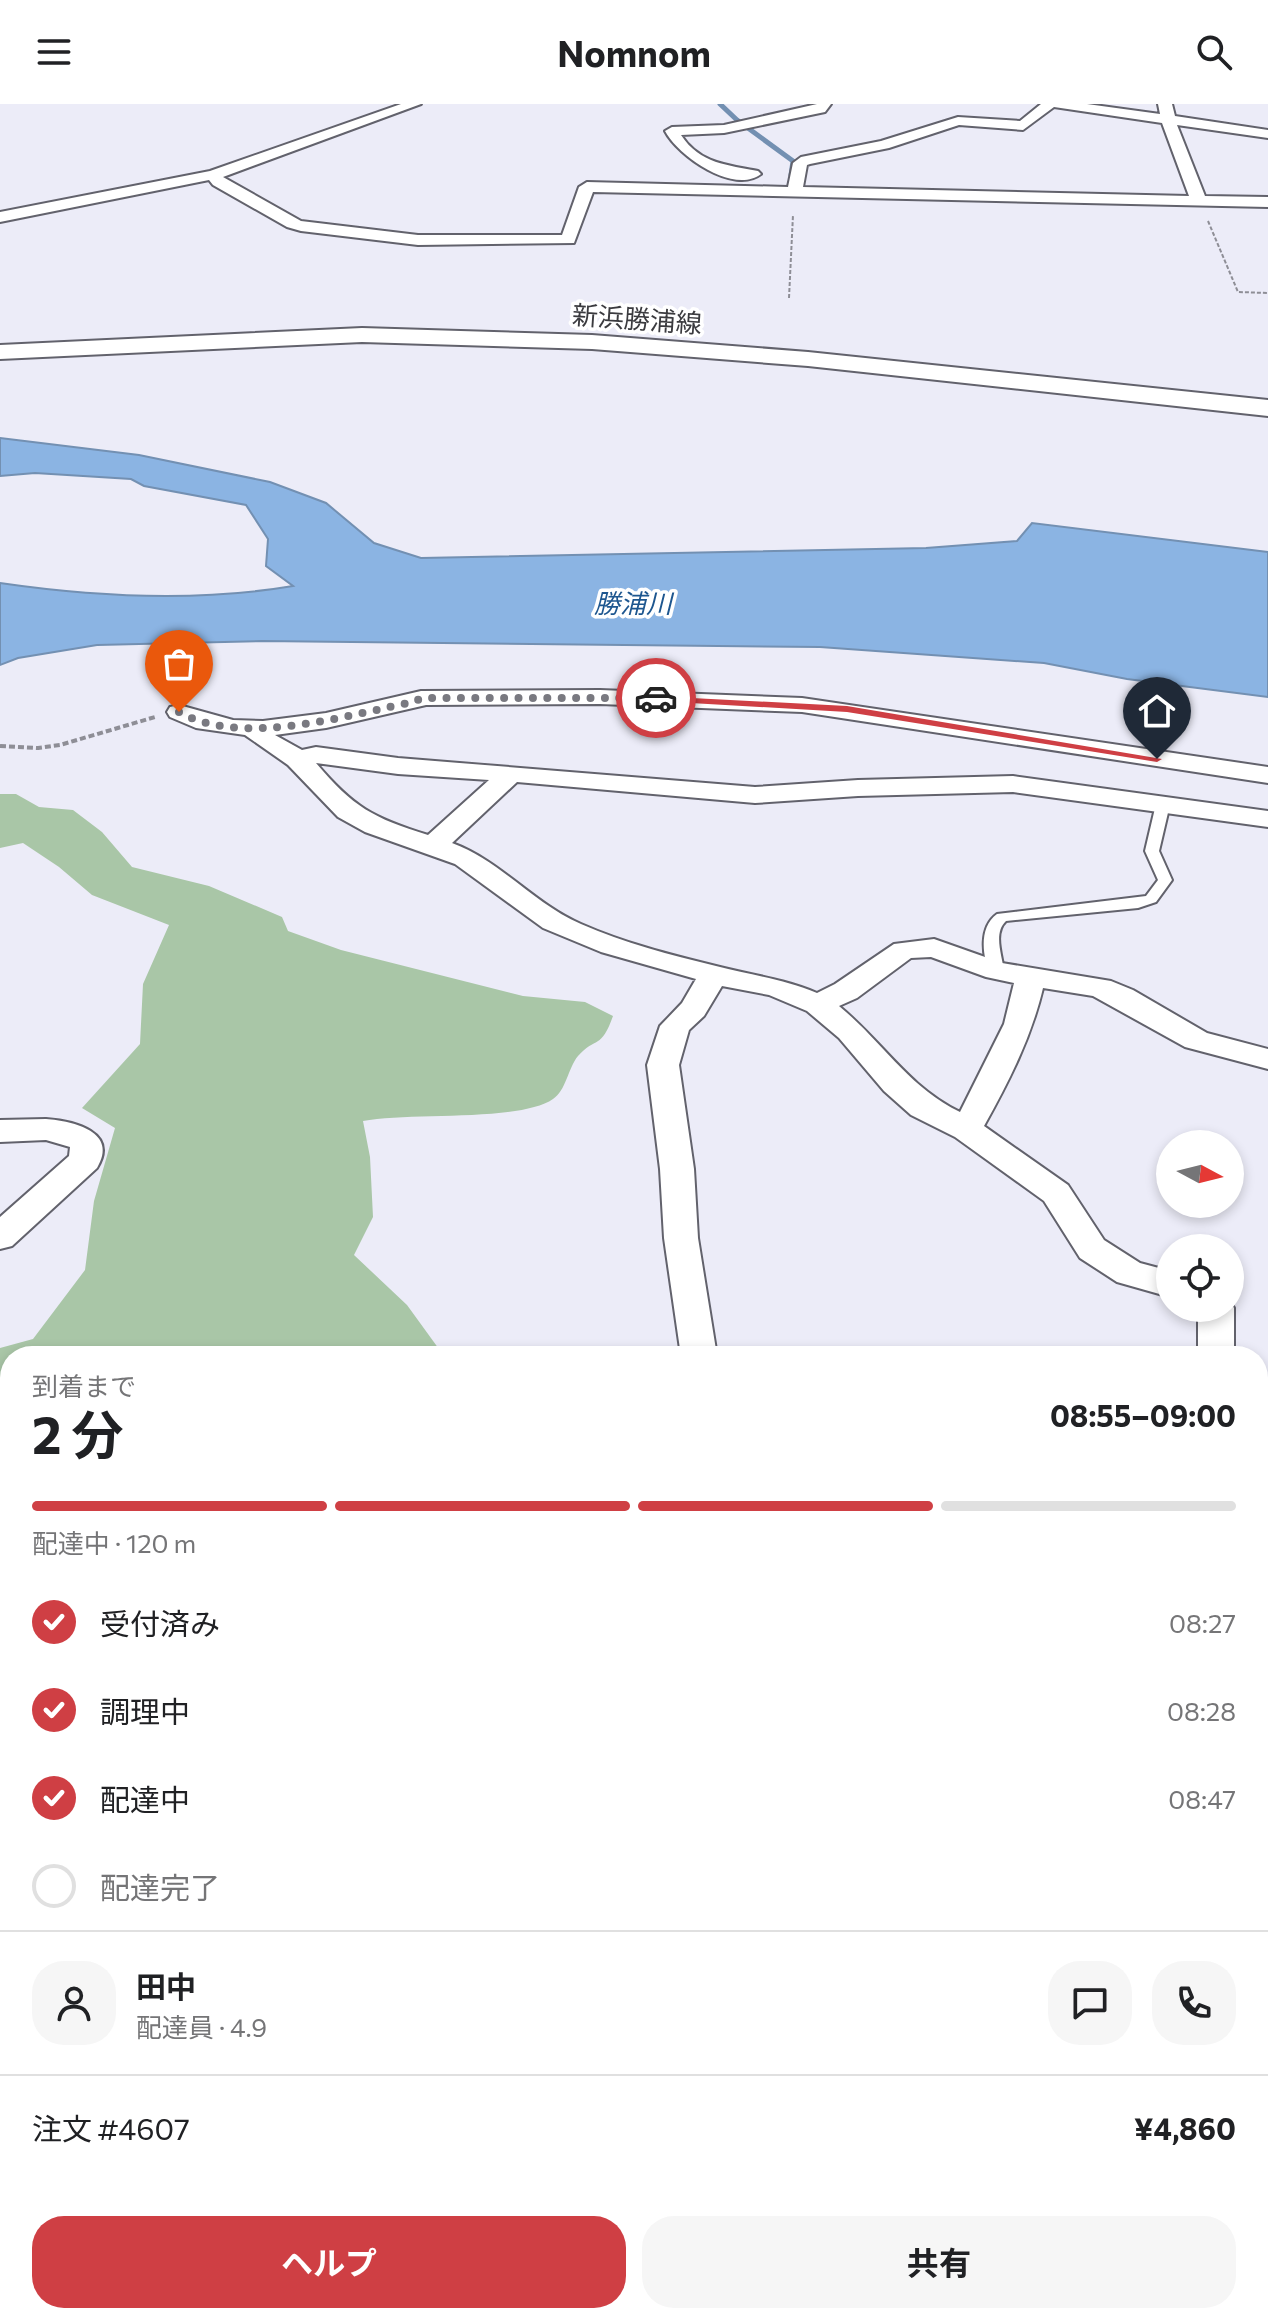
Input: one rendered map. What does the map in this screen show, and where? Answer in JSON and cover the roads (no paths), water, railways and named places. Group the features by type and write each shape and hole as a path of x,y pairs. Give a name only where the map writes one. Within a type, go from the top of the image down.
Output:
{"main road":[{"name":"新浜勝浦線","path":"0,352 362,335 592,342 808,359 1268,408"}],"street":[{"path":"824,104 820,109 724,129 672,131 677,143 720,171 744,175 1268,202"},
{"path":"214,175 218,182 293,224 418,240 568,240 587,187 787,178 806,160 884,145 948,123 968,121 1023,126 1050,104"},
{"path":"1057,104 1166,112 1268,134"},
{"path":"0,217 214,175 407,105"},
{"path":"1166,112 1199,200"},
{"path":"179,712 202,723 252,728 356,713 421,698 711,700 847,709 1268,775"},
{"path":"252,728 258,736 296,759 327,796 349,813 455,853 489,870 532,909 554,923 593,939 714,975 777,987 818,1004 850,1031 895,1084 913,1099 966,1129 1056,1193 1092,1249 1129,1273 1156,1280"},
{"path":"296,759 316,755 398,766 755,795 872,787 1013,784 1268,819"},
{"path":"432,846 511,774"},
{"path":"818,1004 846,991 904,950 934,948 996,971 1100,988 1122,997 1196,1040 1268,1059"},
{"path":"697,1346 681,1238 677,1169 663,1065 675,1026 693,1009 714,975"},
{"path":"966,1129 992,1084 1019,1024 1031,975"},
{"path":"0,1131 55,1130 74,1133 87,1143 85,1160 0,1237"},
{"path":"1216,1322 1216,1346"}],"lane":[{"path":"996,971 991,935 994,923 1002,917 1138,903 1151,899 1165,880 1152,851 1163,804"}],"water":[{"name":"勝浦川","path":"0,438 139,455 270,482 326,503 374,543 421,558 926,548 1017,541 1032,523 1268,552 1268,697 1127,679 1044,663 820,647 262,641 97,645 18,658 0,665 0,583 73,592 147,596 221,594 293,586 266,566 268,539 246,505 144,486 131,479 35,473 0,476"}],"waterway":[{"path":"720,104 793,161 791,175"}]}
